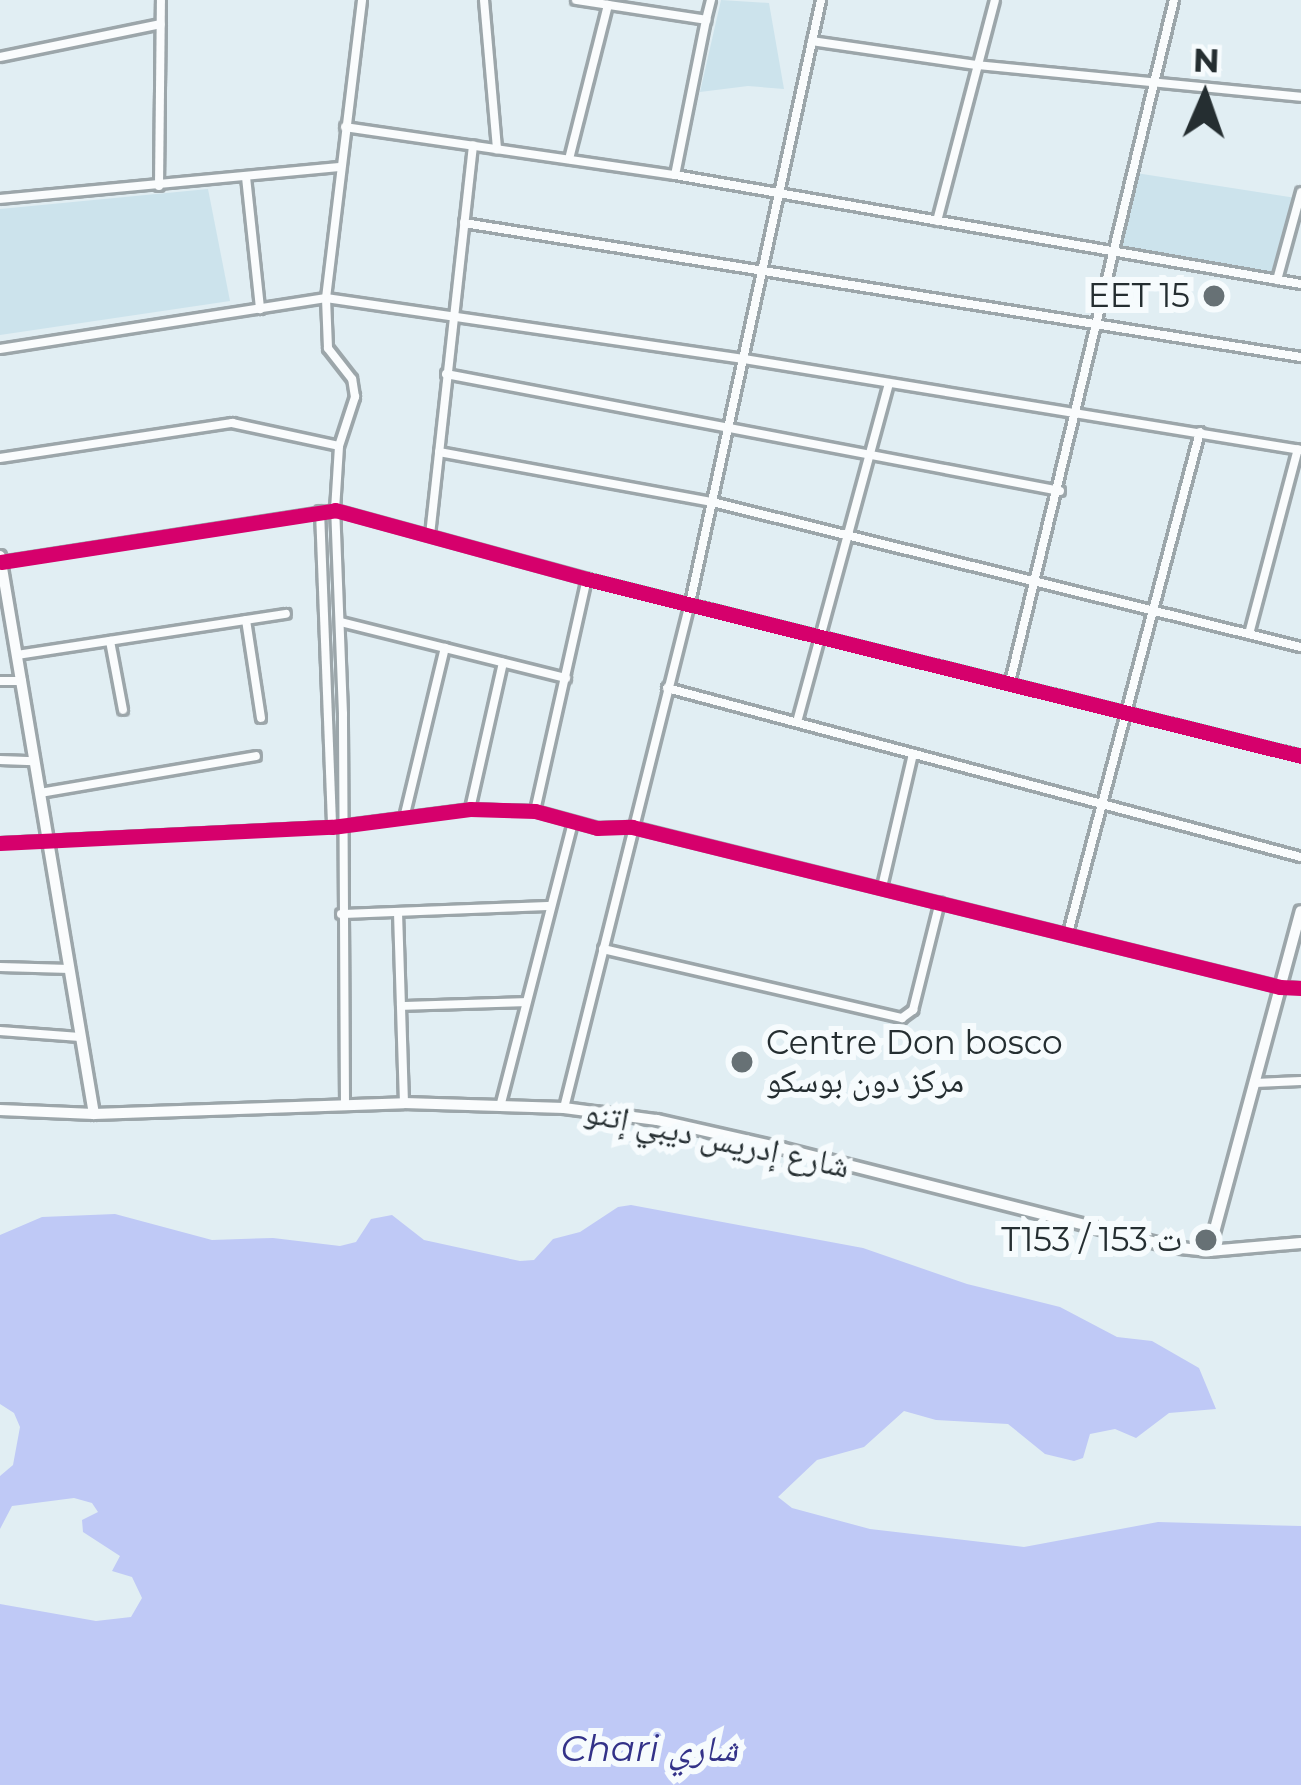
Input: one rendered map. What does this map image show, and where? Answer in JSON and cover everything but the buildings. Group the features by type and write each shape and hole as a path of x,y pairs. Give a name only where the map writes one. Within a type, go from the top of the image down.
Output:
{"main road":[{"path":"1,559 94,1114"},
{"path":"1209,1252 1301,911"},
{"name":"شارع إدريس ديبي إتنو","path":"0,1110 94,1114 404,1103 564,1108 658,1120 1111,1235 1209,1252 1301,1243"}],"street":[{"path":"159,186 161,0"},
{"path":"345,1105 343,714 334,510 339,446 355,386 328,348 326,298 362,0"},
{"path":"484,0 497,149"},
{"path":"576,0 706,20"},
{"path":"675,175 712,0"},
{"path":"564,1108 690,603 821,0"},
{"path":"937,221 995,0"},
{"path":"1010,682 1060,491 1174,0"},
{"path":"569,158 608,5"},
{"path":"0,57 161,24"},
{"path":"812,41 977,65 1301,97"},
{"path":"345,127 675,175 1301,284"},
{"path":"430,535 473,145"},
{"path":"0,199 340,167"},
{"path":"246,177 260,309"},
{"path":"1277,280 1301,192"},
{"path":"464,223 1301,357"},
{"path":"0,349 326,298 744,358 1300,449 1249,634"},
{"path":"446,374 1060,491"},
{"path":"797,722 890,384"},
{"path":"0,458 232,423 339,446"},
{"path":"1068,933 1200,432"},
{"path":"440,452 712,502 1301,647"},
{"path":"1,559 334,510 587,579 1301,757"},
{"path":"320,511 332,827"},
{"path":"536,811 587,579"},
{"path":"17,655 286,614"},
{"path":"247,620 261,718"},
{"path":"341,622 566,678"},
{"path":"110,641 123,710"},
{"path":"404,814 445,648"},
{"path":"470,809 503,663"},
{"path":"0,681 22,681"},
{"path":"667,688 1301,857"},
{"path":"329,715 343,714"},
{"path":"882,887 914,754"},
{"path":"40,793 256,756"},
{"path":"0,760 34,761"},
{"path":"0,842 332,827 470,809 536,811 573,822 632,827 1280,987 1301,988"},
{"path":"501,1103 573,822"},
{"path":"603,950 902,1018 913,1010 940,902"},
{"path":"341,914 550,906"},
{"path":"398,911 404,1103"},
{"path":"0,967 70,969"},
{"path":"401,1006 525,1002"},
{"path":"0,1030 82,1037"},
{"path":"1255,1082 1301,1081"}],"shaded area":[{"path":"721,0 769,3 784,89 748,86 700,92"},
{"path":"1136,173 1296,198 1274,276 1118,250"},
{"path":"208,189 230,301 0,335 0,209"}],"water":[{"name":"Chari شاري","path":"631,1205 863,1248 967,1284 1060,1307 1117,1337 1152,1341 1199,1368 1216,1409 1169,1413 1136,1438 1115,1429 1090,1434 1083,1458 1074,1461 1045,1454 1008,1424 936,1420 904,1411 864,1447 817,1460 778,1497 792,1508 870,1529 1024,1547 1158,1522 1301,1526 1301,1785 0,1785 0,1604 96,1621 131,1617 142,1598 132,1577 112,1571 120,1556 83,1532 82,1520 98,1512 92,1503 74,1498 12,1506 0,1529 0,1476 13,1465 20,1427 14,1413 0,1404 0,1235 42,1217 115,1214 212,1240 273,1238 340,1246 356,1242 371,1219 392,1215 424,1240 520,1261 534,1260 553,1239 580,1232 618,1207"}],"cycle path":[{"path":"1,562 335,510 587,579 1301,756"},
{"path":"0,843 332,827 470,809 535,811 597,828 632,827 1280,987 1301,988"}],"place":[{"name":"EET 15","path":"1214,296"},
{"name":"Centre Don bosco مركز دون بوسكو","path":"742,1062"},
{"name":"T153 / ت 153","path":"1206,1240"}]}
